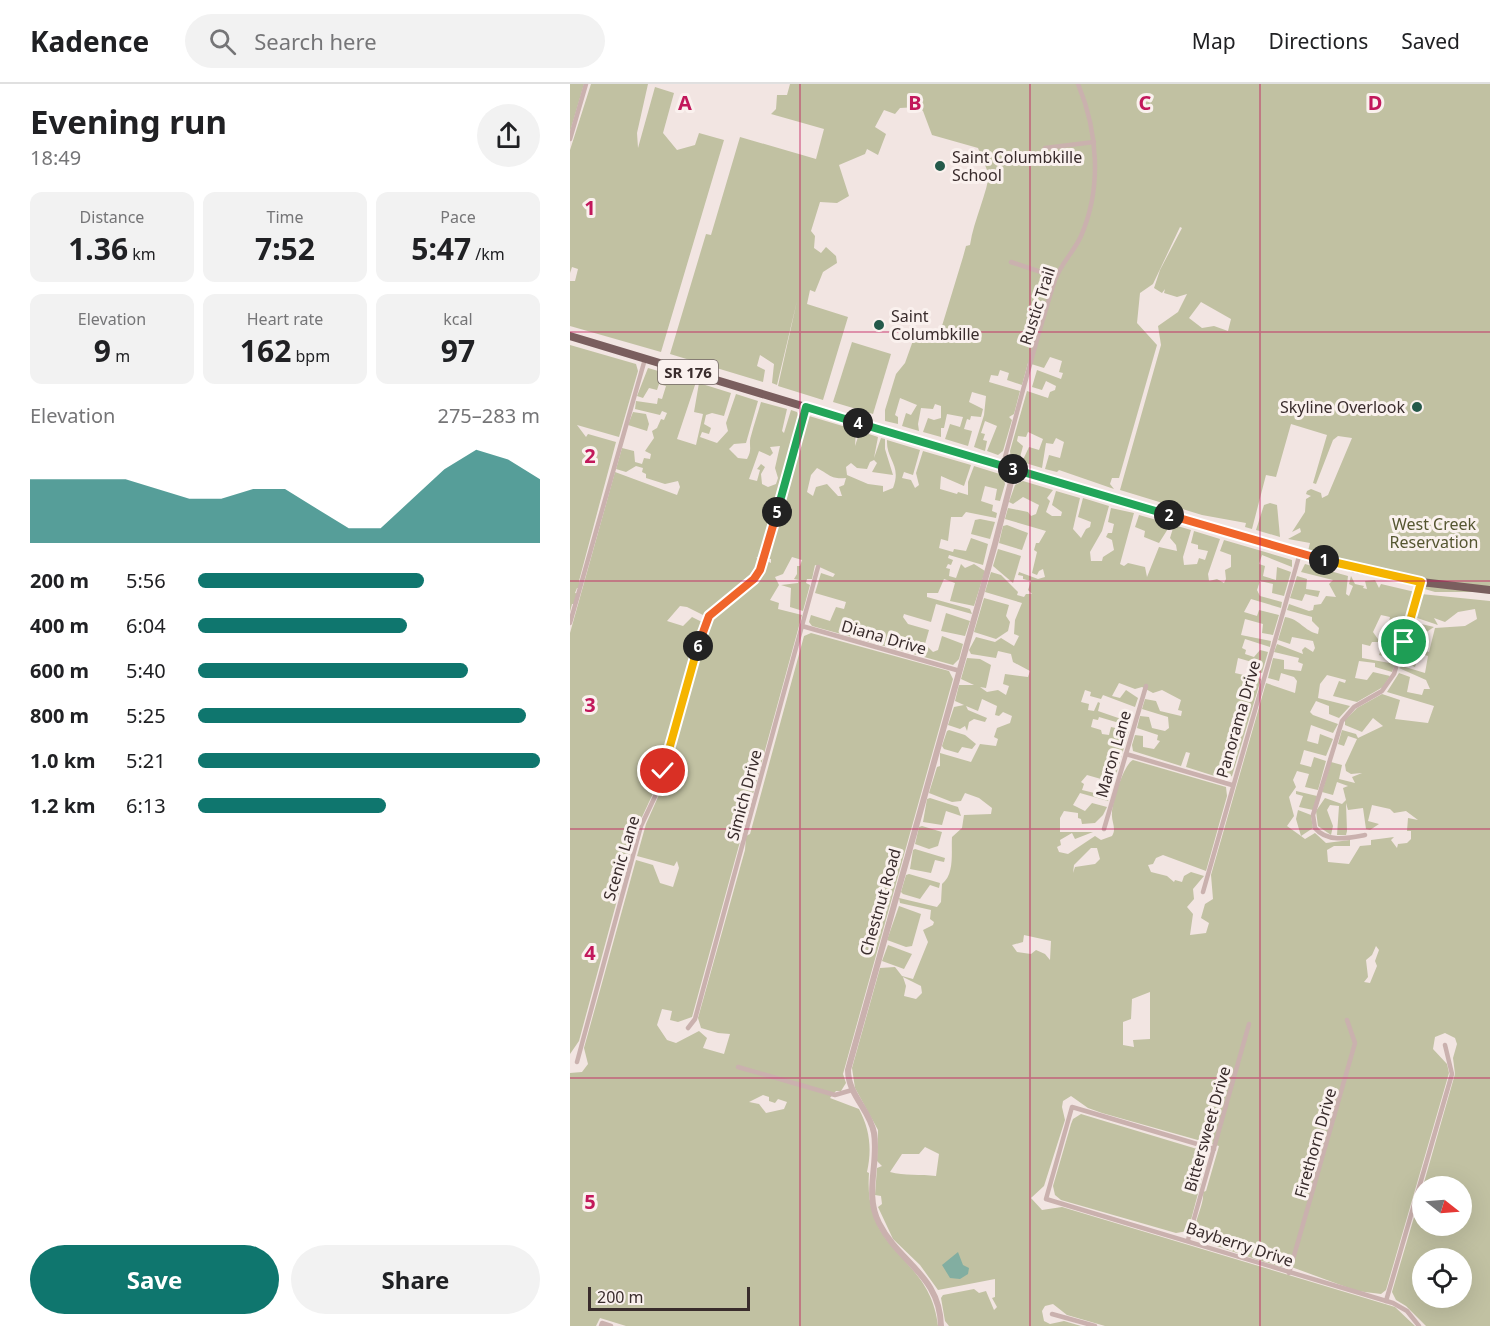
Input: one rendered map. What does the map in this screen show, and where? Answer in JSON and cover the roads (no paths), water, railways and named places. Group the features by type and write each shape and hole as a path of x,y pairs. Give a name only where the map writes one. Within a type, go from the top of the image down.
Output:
{"main road":[{"name":"SR 176","path":"570,336 1008,468 1358,569 1421,582 1490,590"}],"street":[{"path":"570,139 586,84"},
{"name":"Rustic Trail","path":"1008,468 1005,457 1056,277 1081,236 1095,170 1094,142 1088,111 1078,84"},
{"path":"1045,148 1094,142"},
{"path":"1011,262 1056,277"},
{"path":"570,623 645,359"},
{"name":"Scenic Lane","path":"577,1062 639,834 658,788 704,624 760,570 806,407"},
{"name":"Chestnut Road","path":"941,1326 940,1312 930,1285 893,1244 878,1222 873,1206 875,1141 873,1125 852,1090 848,1078 850,1059 1012,478 1008,468"},
{"name":"Panorama Drive","path":"1203,892 1300,552"},
{"name":"Simich Drive","path":"688,1028 695,1019 818,567"},
{"path":"1365,835 1334,838 1325,836 1315,828 1313,815 1339,726 1346,713 1388,684 1398,663 1421,582"},
{"name":"Diana Drive","path":"802,626 960,671"},
{"name":"Maron Lane","path":"1104,829 1146,686"},
{"path":"1126,754 1232,785"},
{"name":"Firethorn Drive","path":"1289,1273 1355,1043 1347,1020"},
{"name":"Bittersweet Drive","path":"1188,1240 1249,1024"},
{"path":"1386,1301 1452,1074 1445,1046"},
{"path":"738,1067 835,1095 852,1090"},
{"name":"Bayberry Drive","path":"1214,1149 1072,1107 1046,1199 1386,1301 1407,1311 1419,1326"},
{"path":"1052,1314 1095,1326"},
{"path":"602,1325 611,1326"}],"place":[{"name":"Saint Columbkille School","path":"940,166"},
{"name":"Saint Columbkille","path":"879,325"},
{"name":"Skyline Overlook","path":"1417,407"}],"park label":[{"name":"West Creek Reservation","path":"1434,533"}]}
